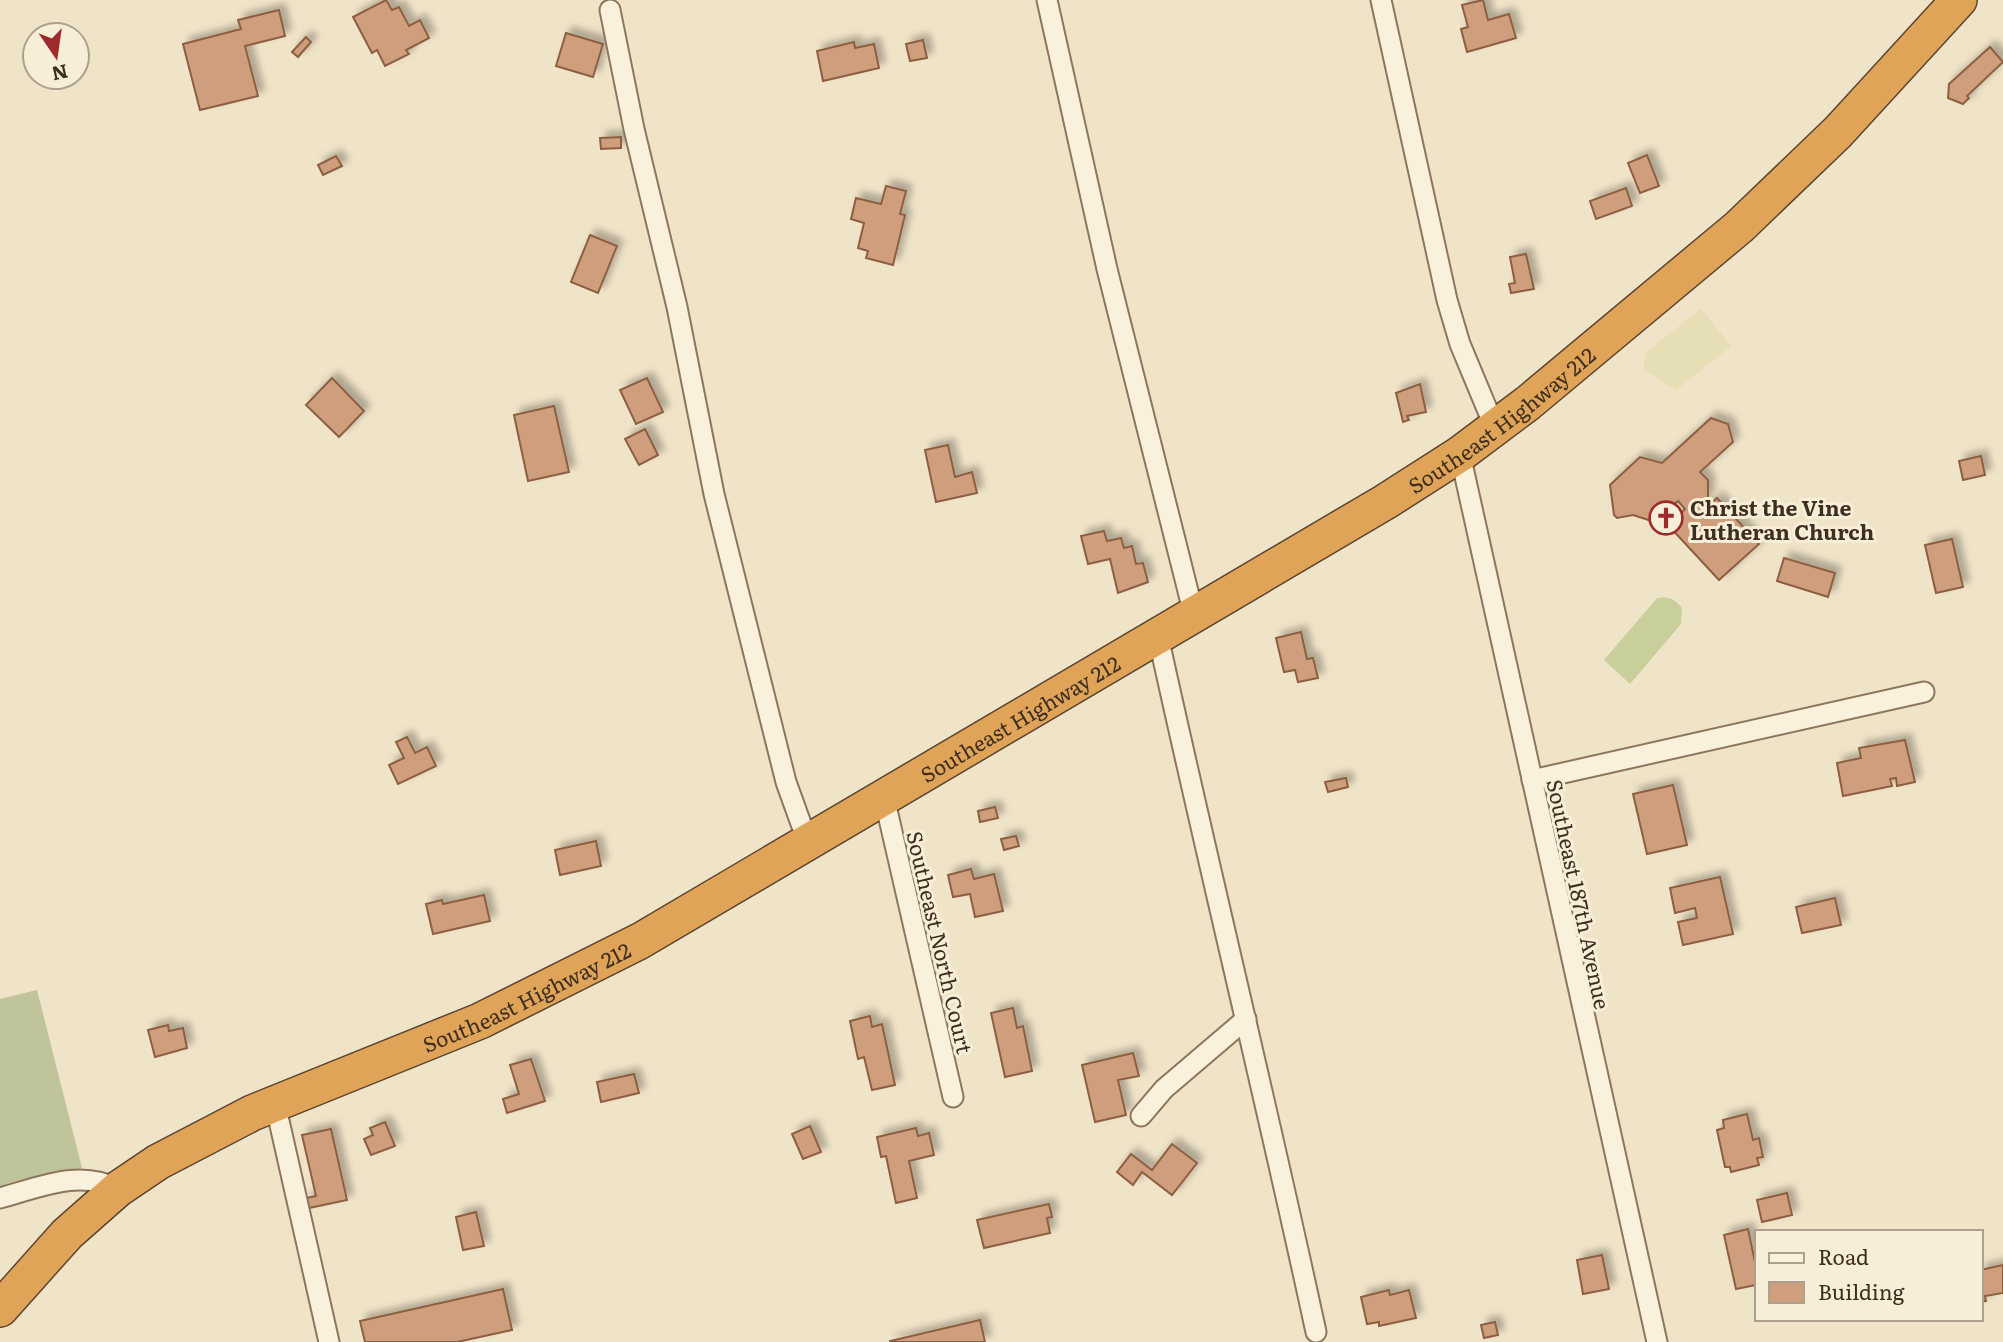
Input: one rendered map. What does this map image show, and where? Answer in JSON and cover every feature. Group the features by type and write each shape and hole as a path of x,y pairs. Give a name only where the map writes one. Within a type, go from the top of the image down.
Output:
{"highway":[{"name":"Southeast Highway 212","path":"0,1309 41,1260 118,1189 202,1137 275,1104 480,1021 640,941 1195,615 1460,454 1495,428 1768,201 1838,132 1959,0"}],"street":[{"path":"1047,0 1107,269 1195,615"},
{"path":"1381,0 1447,300 1460,345 1495,428"},
{"path":"610,10 634,130 677,307 714,494 786,782 808,843"},
{"name":"Southeast 187th Avenue","path":"1460,454 1657,1342"},
{"path":"1158,636 1316,1332"},
{"path":"1532,780 1923,692"},
{"name":"Southeast North Court","path":"884,797 953,1097"},
{"path":"1141,1116 1164,1089 1246,1019"},
{"path":"275,1104 329,1342"},
{"path":"0,1198 77,1178 101,1180 118,1189"}],"shaded area":[{"path":"1701,309 1731,346 1676,390 1643,370 1646,352"}],"green space":[{"path":"1657,598 1674,600 1682,608 1681,624 1630,684 1604,660"},
{"path":"37,990 82,1168 0,1188 0,999"}],"building":[{"path":"386,0 392,10 399,7 409,26 420,20 429,38 406,50 409,54 385,66 377,50 372,53 353,17"},
{"path":"1483,0 1488,20 1509,14 1516,38 1467,52 1461,29 1468,27 1462,5"},
{"path":"279,10 285,36 245,46 258,96 200,110 183,44 241,29 238,20"},
{"path":"566,33 603,44 593,77 556,66"},
{"path":"306,37 311,42 298,57 292,52"},
{"path":"923,40 927,58 910,61 906,44"},
{"path":"854,42 855,48 874,44 879,68 823,81 817,51"},
{"path":"1990,47 2003,62 1967,96 1969,98 1963,104 1948,98 1949,84"},
{"path":"621,137 621,148 601,149 600,138"},
{"path":"1647,155 1659,186 1640,193 1628,163"},
{"path":"336,156 342,166 323,175 318,165"},
{"path":"886,186 906,191 900,214 905,215 893,265 866,258 868,251 858,248 864,223 851,219 856,198 881,204"},
{"path":"1626,188 1632,206 1596,219 1590,201"},
{"path":"590,235 617,246 598,293 571,282"},
{"path":"1526,254 1534,289 1511,293 1509,284 1515,283 1510,257"},
{"path":"332,378 364,411 339,437 306,405"},
{"path":"647,378 663,412 636,424 620,390"},
{"path":"1420,384 1426,412 1407,416 1409,420 1403,422 1396,393"},
{"path":"554,406 569,472 528,481 514,415"},
{"path":"1711,418 1728,424 1733,442 1700,472 1708,480 1708,497 1700,503 1705,509 1717,498 1759,544 1719,580 1668,525 1685,509 1678,501 1655,522 1633,515 1617,518 1614,515 1610,485 1640,457 1662,463"},
{"path":"645,429 658,455 639,465 625,439"},
{"path":"948,445 955,477 972,472 977,493 936,502 925,450"},
{"path":"1981,456 1985,475 1963,480 1959,461"},
{"path":"1104,531 1107,541 1121,538 1124,548 1132,546 1136,564 1143,563 1148,582 1118,593 1110,559 1088,564 1081,536"},
{"path":"1952,539 1963,587 1936,593 1925,545"},
{"path":"1784,558 1835,573 1828,597 1777,581"},
{"path":"1301,632 1307,659 1313,658 1318,678 1298,682 1295,670 1284,672 1276,638"},
{"path":"407,737 415,753 427,747 436,766 398,784 389,765 404,758 396,742"},
{"path":"1905,740 1915,782 1897,786 1896,778 1890,779 1892,786 1843,796 1837,763 1861,758 1859,748"},
{"path":"1346,778 1348,787 1328,792 1325,782"},
{"path":"1673,785 1687,845 1647,854 1633,794"},
{"path":"995,807 998,818 980,822 978,811"},
{"path":"1016,836 1019,846 1004,850 1001,839"},
{"path":"596,841 601,866 560,875 555,850"},
{"path":"971,869 974,879 994,874 1003,911 975,917 970,894 953,897 948,875"},
{"path":"1720,877 1733,934 1683,945 1678,922 1697,918 1695,908 1675,913 1670,888"},
{"path":"484,895 490,921 433,934 426,904 442,900 443,904"},
{"path":"1835,898 1841,925 1802,933 1796,907"},
{"path":"1013,1008 1017,1028 1023,1026 1032,1071 1005,1077 991,1013"},
{"path":"870,1016 872,1027 882,1024 895,1085 872,1090 864,1057 858,1059 850,1021"},
{"path":"168,1025 169,1031 183,1028 187,1048 155,1057 148,1030"},
{"path":"1133,1053 1139,1076 1118,1080 1126,1115 1095,1122 1082,1065"},
{"path":"531,1059 545,1101 507,1113 503,1099 519,1094 510,1065"},
{"path":"634,1074 639,1093 601,1102 597,1082"},
{"path":"1747,1114 1753,1140 1759,1138 1763,1157 1757,1158 1759,1165 1731,1172 1730,1167 1725,1167 1717,1130 1724,1128 1723,1120"},
{"path":"385,1122 395,1146 371,1155 364,1139 373,1135 370,1128"},
{"path":"810,1126 821,1152 803,1159 792,1134"},
{"path":"916,1128 918,1136 929,1133 934,1155 909,1161 917,1198 896,1203 886,1156 881,1157 877,1137"},
{"path":"331,1129 347,1200 309,1208 306,1198 316,1196 302,1135"},
{"path":"1172,1144 1197,1163 1172,1195 1142,1172 1133,1185 1117,1172 1131,1154 1152,1170"},
{"path":"1787,1193 1792,1215 1762,1222 1757,1200"},
{"path":"1049,1204 1052,1217 1047,1218 1050,1233 984,1248 977,1220"},
{"path":"476,1212 484,1246 463,1250 456,1217"},
{"path":"1748,1229 1755,1262 1755,1285 1736,1289 1724,1235"},
{"path":"1602,1255 1609,1289 1583,1294 1577,1260"},
{"path":"2003,1265 2003,1293 1985,1296 1986,1301 1982,1302 1982,1270"},
{"path":"503,1289 512,1330 457,1342 365,1342 360,1321"},
{"path":"1389,1290 1390,1295 1409,1290 1416,1318 1379,1326 1379,1322 1367,1324 1361,1297"},
{"path":"980,1320 985,1342 890,1342 890,1341"},
{"path":"1495,1322 1498,1335 1484,1338 1481,1325"}],"place":[{"name":"Christ the Vine Lutheran Church","path":"1666,518"}]}
